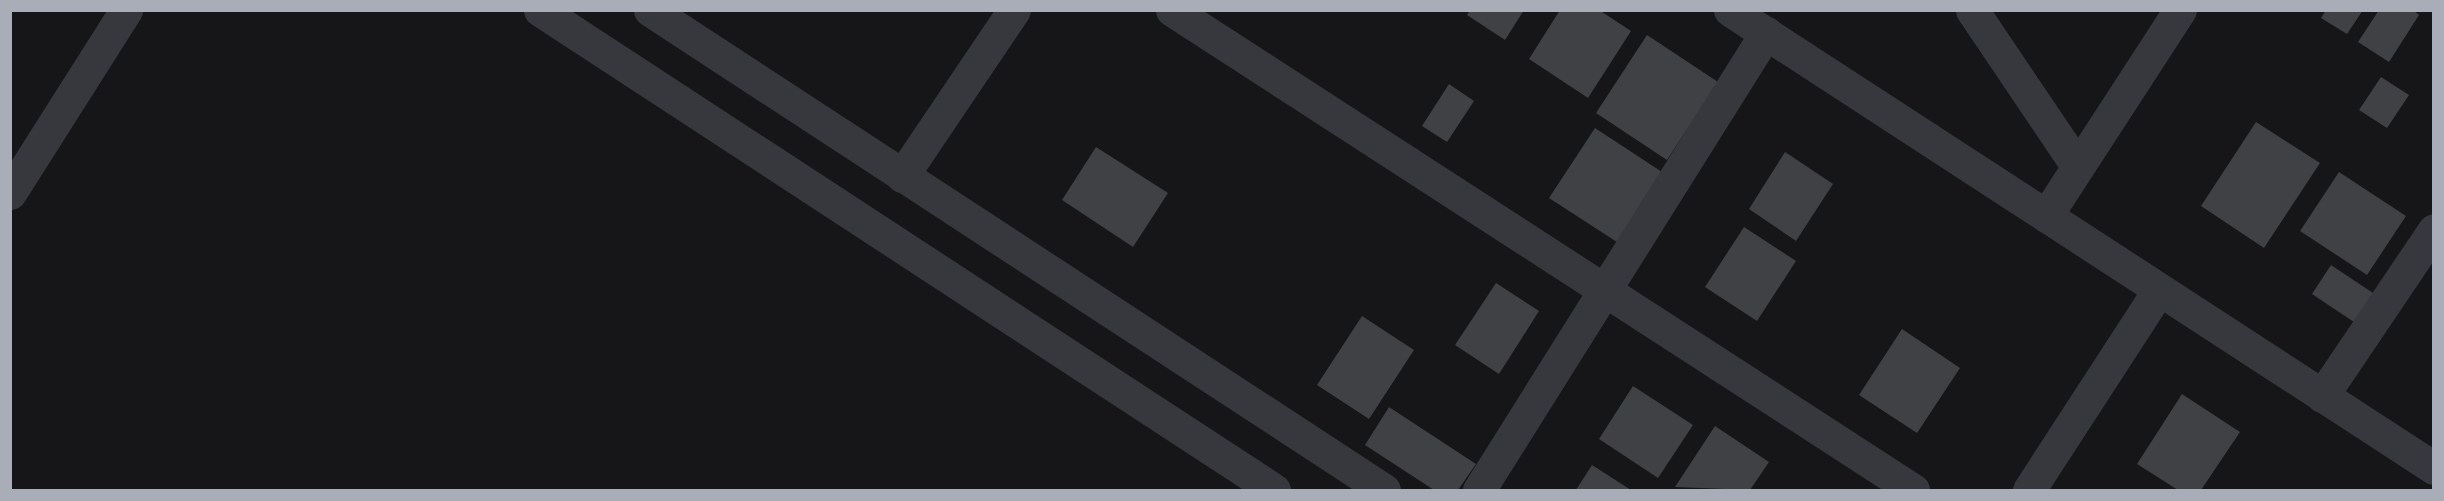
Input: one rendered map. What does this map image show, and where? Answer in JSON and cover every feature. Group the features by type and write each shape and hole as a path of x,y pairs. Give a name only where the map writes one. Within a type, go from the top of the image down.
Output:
{"street":[{"path":"10,193 126,10"},
{"path":"540,10 1274,490"},
{"path":"650,10 1384,490"},
{"path":"902,176 1014,10"},
{"path":"1172,10 1913,490"},
{"path":"1730,10 2433,468"},
{"path":"1972,10 2078,167"},
{"path":"2046,216 2180,10"},
{"path":"1479,490 1766,33"},
{"path":"2322,396 2433,230"},
{"path":"2029,490 2159,290"}],"building":[{"path":"1470,10 1524,10 1505,40 1467,15"},
{"path":"1560,10 1599,10 1631,31 1588,98 1529,59"},
{"path":"2326,10 2363,10 2347,34 2321,18"},
{"path":"2379,10 2413,10 2419,15 2389,62 2358,42"},
{"path":"1647,35 1718,82 1667,160 1596,113"},
{"path":"2381,77 2409,95 2387,128 2359,110"},
{"path":"1449,84 1474,101 1447,142 1422,126"},
{"path":"2256,122 2320,163 2264,248 2201,206"},
{"path":"1595,128 1662,172 1617,242 1549,198"},
{"path":"1096,147 1168,193 1133,247 1062,200"},
{"path":"1785,152 1833,184 1796,241 1749,209"},
{"path":"2339,172 2406,216 2367,275 2300,231"},
{"path":"1744,227 1796,261 1757,321 1705,287"},
{"path":"2331,265 2373,293 2354,322 2312,294"},
{"path":"1496,283 1539,311 1499,374 1455,345"},
{"path":"1362,316 1414,350 1369,419 1317,385"},
{"path":"1902,329 1960,368 1917,433 1859,395"},
{"path":"1633,386 1693,425 1658,478 1599,439"},
{"path":"2182,394 2240,432 2201,490 2178,490 2137,464"},
{"path":"1389,407 1476,464 1458,490 1434,490 1365,445"},
{"path":"1715,426 1769,462 1750,490 1675,487"},
{"path":"1592,465 1631,490 1576,490"}]}
